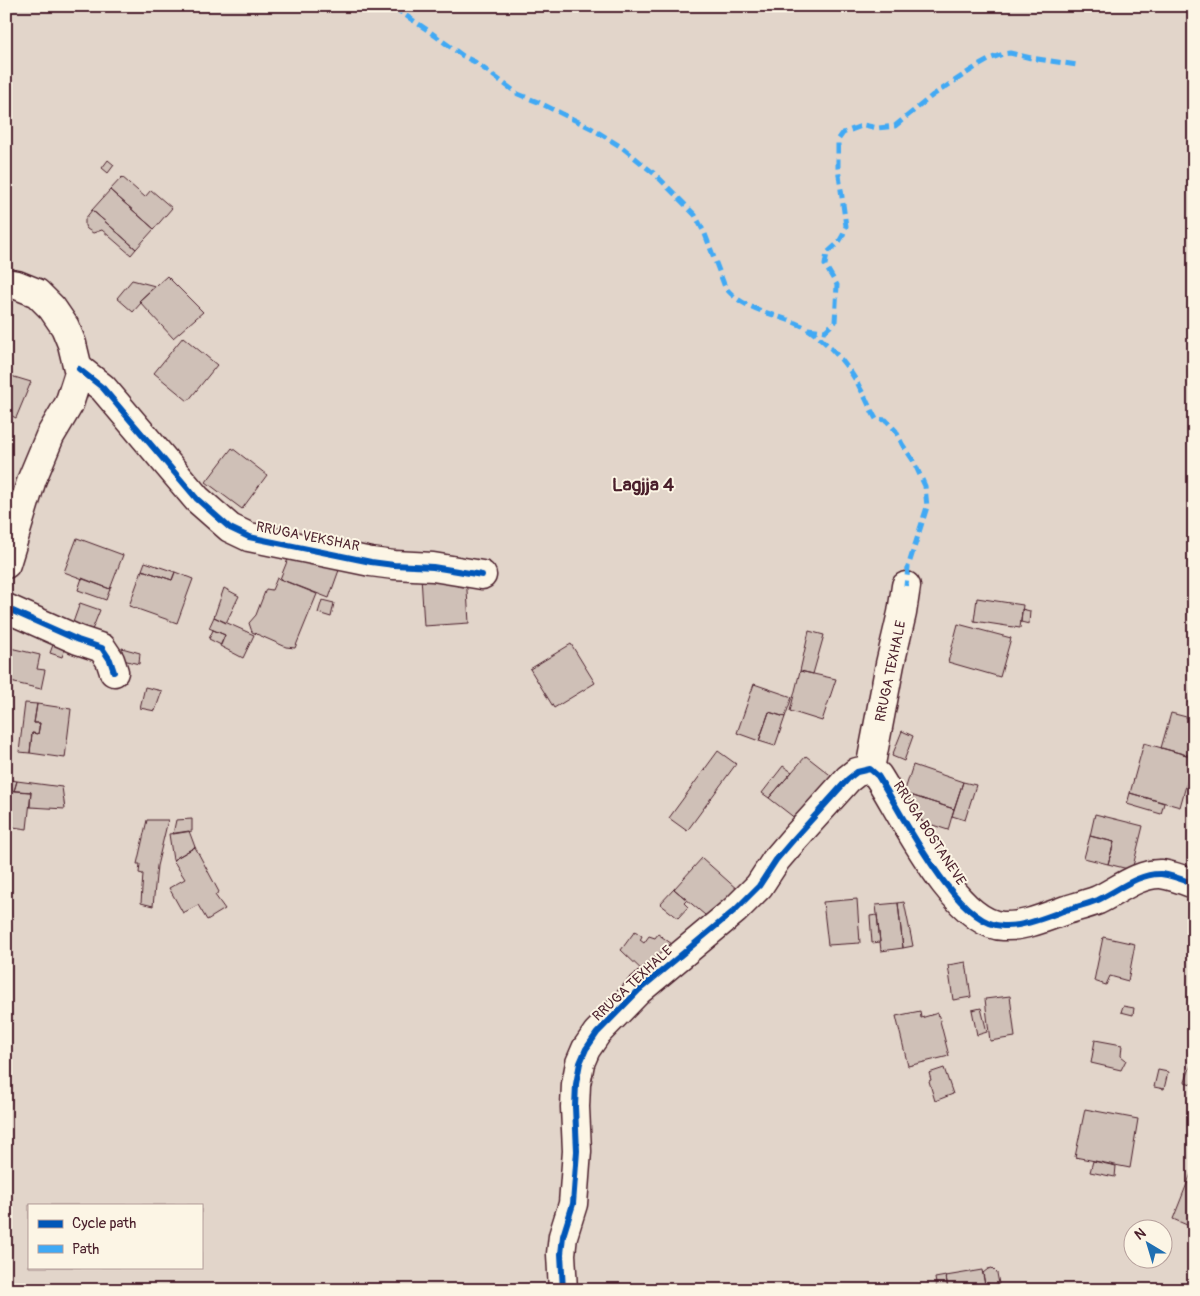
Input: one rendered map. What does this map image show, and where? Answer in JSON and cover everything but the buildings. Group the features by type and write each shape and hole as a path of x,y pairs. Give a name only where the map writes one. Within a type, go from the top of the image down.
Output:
{"street":[{"path":"6,283 17,285 36,293 52,308 65,327 79,369 69,404 50,436 32,479 6,564"},
{"name":"RRUGA VEKSHAR","path":"79,369 102,388 197,500 230,528 249,538 371,562 433,567 482,575"},
{"name":"RRUGA TEXHALE","path":"563,1290 561,1254 573,1204 577,1151 576,1084 580,1063 586,1049 597,1033 639,990 735,910 759,886 776,860 848,779 862,769 870,769 906,586"},
{"path":"6,608 78,640 102,648 110,660 114,672"},
{"name":"RRUGA BOSTANEVE","path":"870,769 878,776 951,893 980,919 1002,926 1023,924 1098,900 1146,876 1161,874 1194,884"}],"shaded area":[{"path":"6,6 1194,6 1194,1290 6,1290"}],"marked path":[{"path":"395,6 399,11 463,56 475,62 518,94 591,128 623,148 657,176 695,215 705,234 725,287 733,295 752,307 806,328 821,339 837,355 856,380 876,419 886,420 896,431 913,460 925,486 927,507 908,567 906,586"},
{"path":"808,329 825,331 835,322 837,285 825,265 827,253 839,242 846,226 838,168 838,140 843,133 864,125 878,128 895,126 933,95 976,67 1003,54 1010,53 1077,65"}],"cycle path":[{"path":"79,369 103,388 197,499 230,528 249,537 371,562 433,567 482,575"},
{"path":"6,608 78,640 102,648 110,660 114,672"},
{"path":"563,1290 561,1254 563,1236 573,1204 577,1151 576,1084 580,1063 586,1049 597,1033 639,990 735,910 759,886 776,860 794,839 848,779 857,772 870,769 878,776 915,839 949,888 967,907 985,921 1003,926 1027,923 1098,900 1136,879 1153,874 1169,875 1194,884"}],"district":[{"name":"Lagjja 4","path":"643,484"}]}
